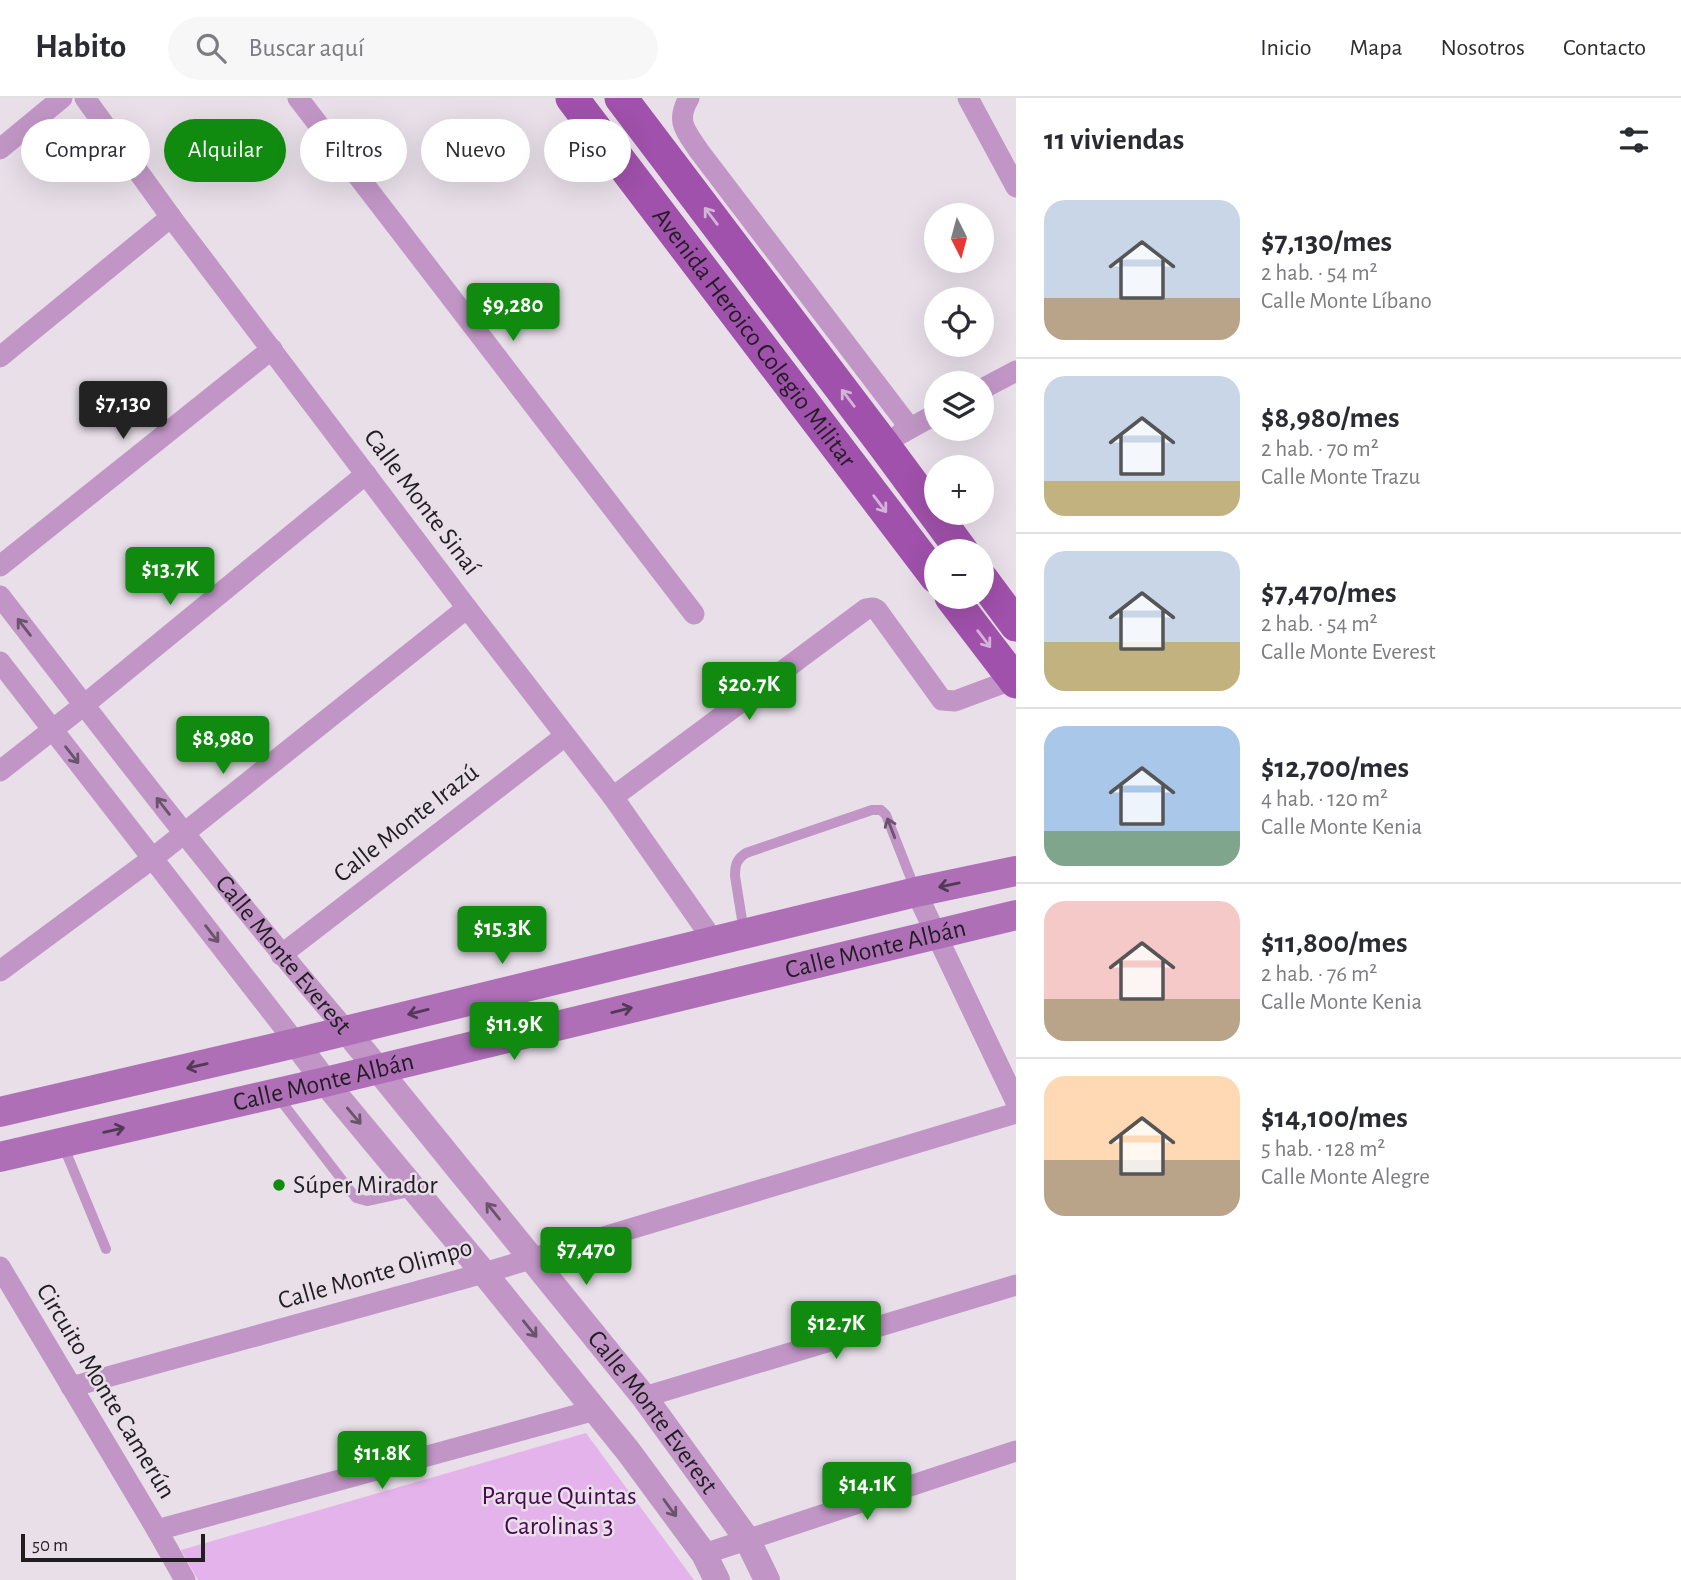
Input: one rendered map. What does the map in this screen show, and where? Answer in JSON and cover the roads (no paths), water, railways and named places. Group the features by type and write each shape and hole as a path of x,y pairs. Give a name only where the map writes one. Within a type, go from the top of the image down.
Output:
{"main road":[{"name":"Avenida Heroico Colegio Militar","path":"572,98 924,561"},
{"name":"Avenida Heroico Colegio Militar","path":"621,98 896,436 955,539"},
{"path":"994,595 1016,625"},
{"path":"960,609 1015,680"},
{"name":"Calle Monte Albán","path":"0,1112 296,1043 916,891 1016,871"},
{"name":"Calle Monte Albán","path":"0,1157 325,1082 1016,915"}],"street":[{"path":"0,149 62,98"},
{"name":"Calle Monte Sinaí","path":"85,98 171,217 613,797 713,940"},
{"path":"298,98 694,614"},
{"path":"689,98 681,116 683,127 896,436 924,421"},
{"path":"968,98 1016,187"},
{"path":"0,357 171,217"},
{"path":"0,566 272,349"},
{"path":"994,383 1016,371"},
{"path":"0,771 366,474"},
{"name":"Calle Monte Everest","path":"0,596 281,955 346,1030 644,1397 747,1539 767,1580"},
{"path":"0,971 185,834 467,608"},
{"path":"613,797 869,608 877,610 942,700 955,701 1015,680"},
{"name":"Calle Monte Everest","path":"0,662 325,1082 628,1451 704,1554 717,1580"},
{"name":"Calle Monte Irazú","path":"281,955 565,736"},
{"path":"916,891 1016,1102"},
{"name":"Calle Monte Olimpo","path":"71,1387 484,1273 1016,1113"},
{"name":"Circuito Monte Camerún","path":"0,1267 185,1580"},
{"path":"644,1397 1016,1285"},
{"path":"157,1530 595,1410"},
{"path":"704,1554 1016,1451"}],"lane":[{"path":"744,933 735,876 735,866 739,858 746,853 872,810 881,810 886,815 916,891"},
{"path":"275,1093 356,1198 367,1201 416,1190"},
{"path":"62,1142 106,1249"}],"place":[{"name":"Súper Mirador","path":"279,1185"}],"park label":[{"name":"Parque Quintas Carolinas 3","path":"559,1511"}]}
